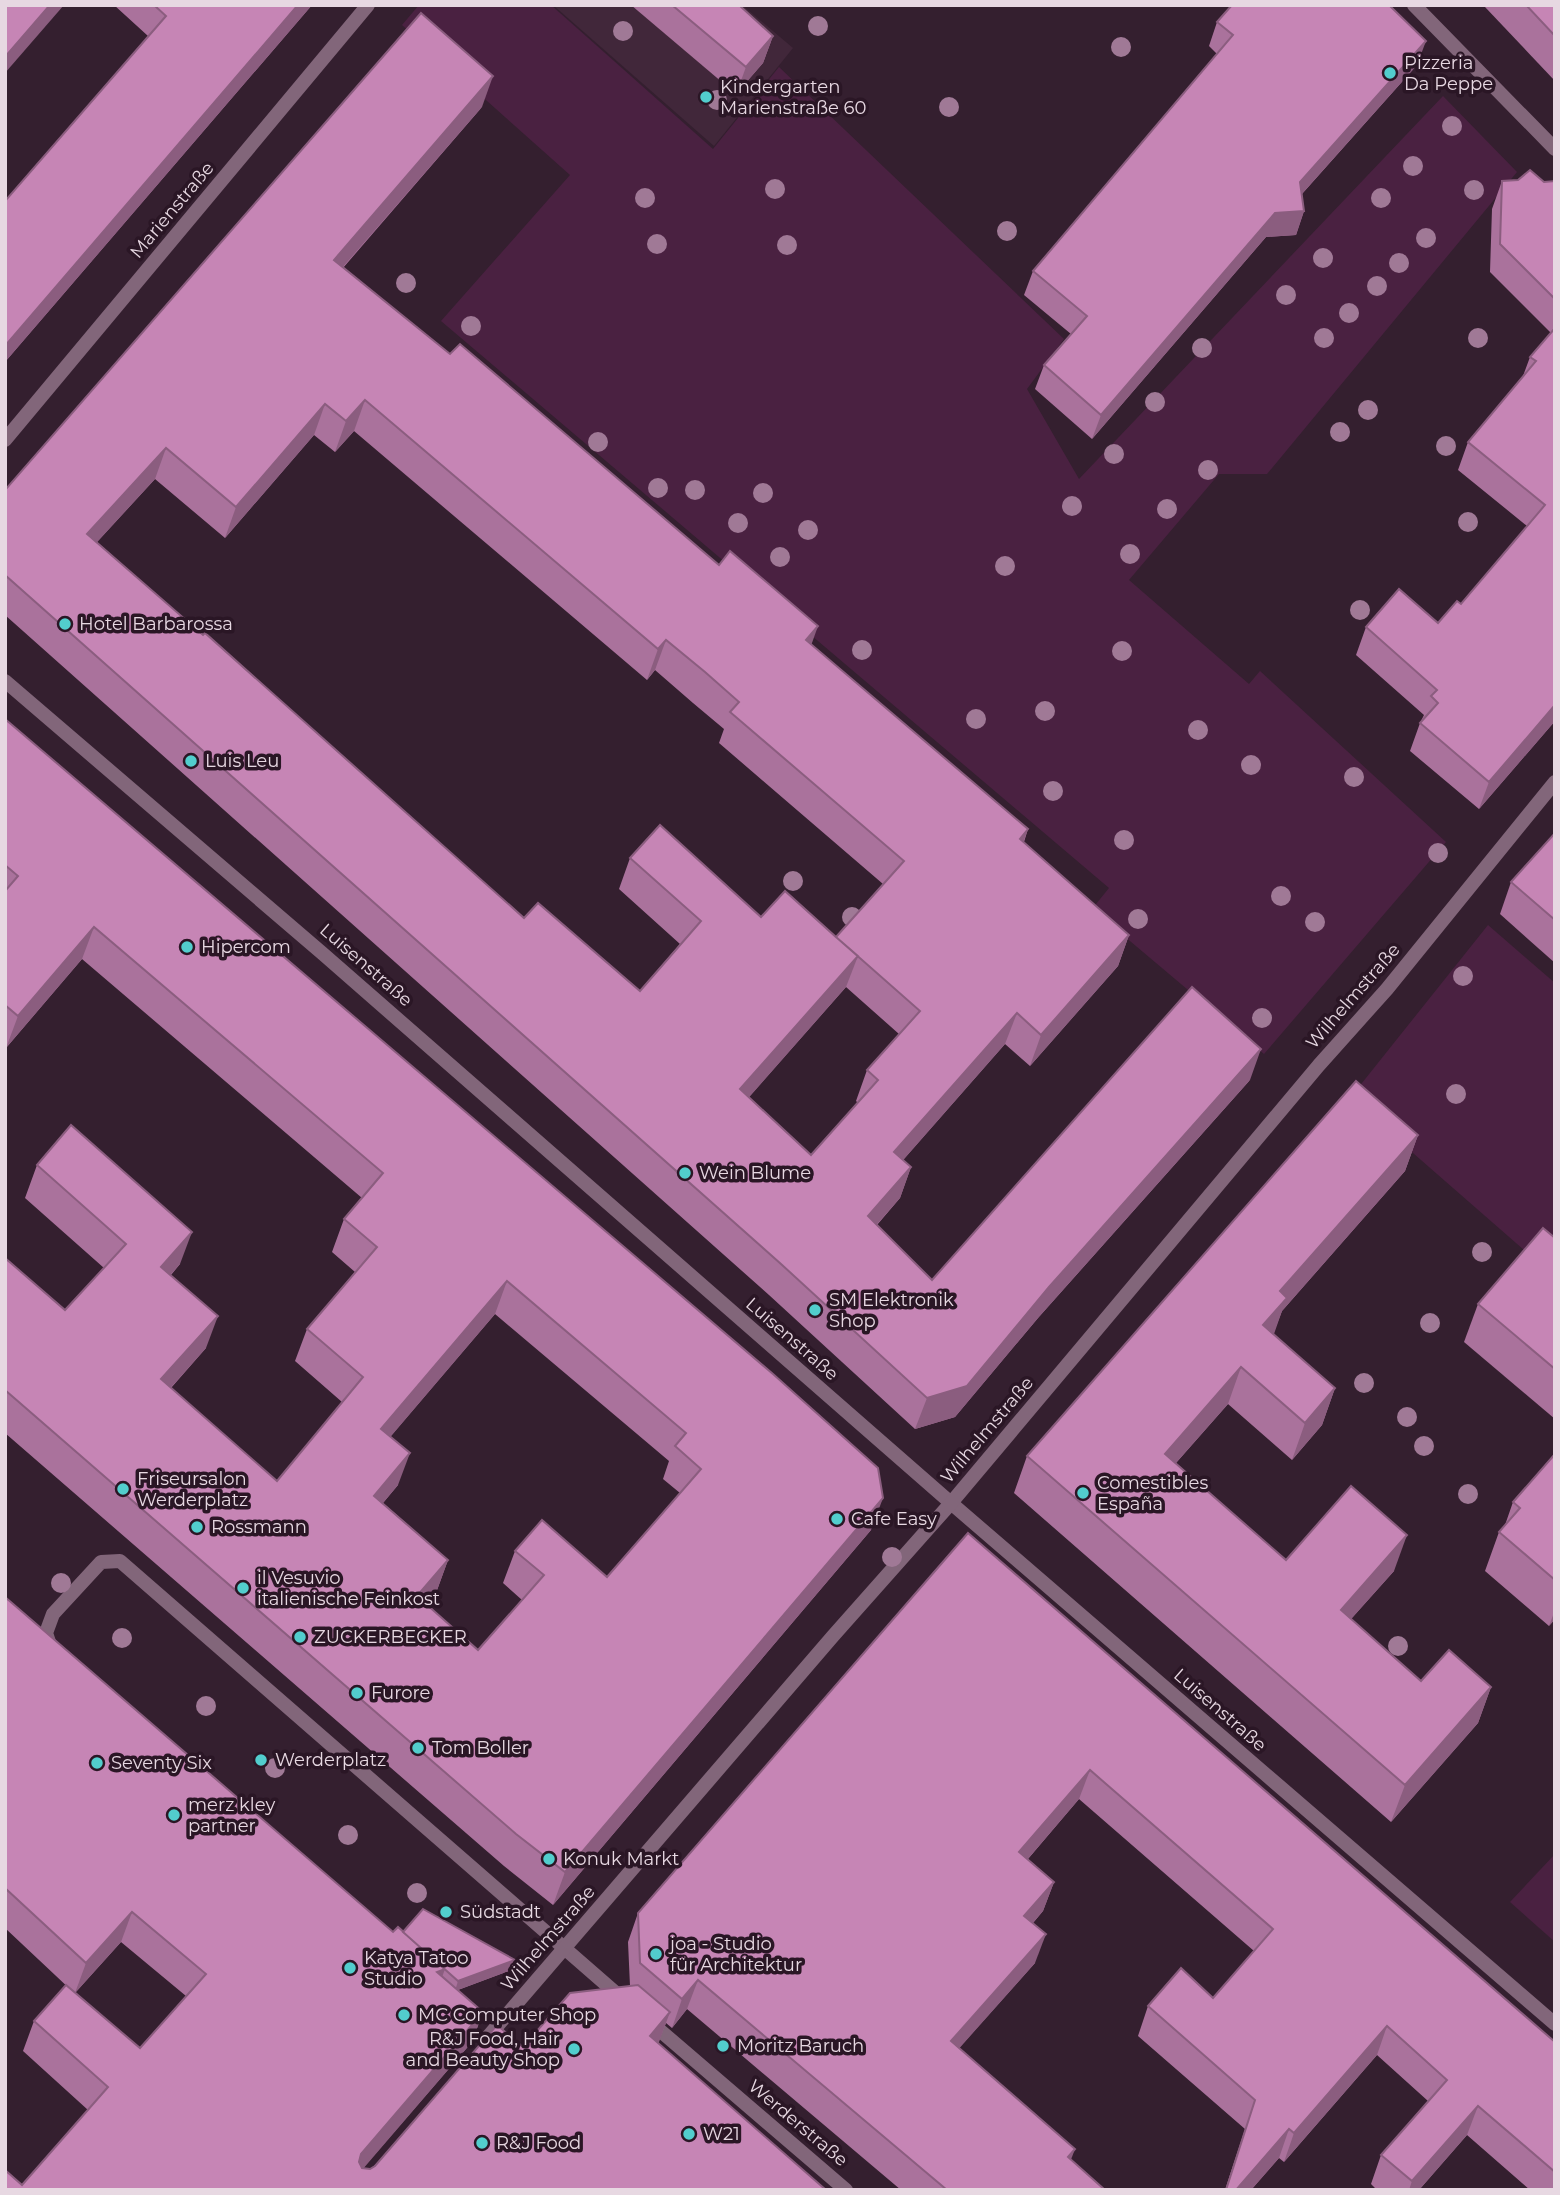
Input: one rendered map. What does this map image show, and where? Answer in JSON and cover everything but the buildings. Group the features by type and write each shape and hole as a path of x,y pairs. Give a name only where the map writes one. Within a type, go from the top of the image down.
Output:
{"street":[{"name":"Marienstraße","path":"5,440 368,5"},
{"path":"1414,5 1555,149"},
{"name":"Luisenstraße","path":"5,681 323,953 951,1503 1555,2024"},
{"name":"Wilhelmstraße","path":"472,2055 485,2030 565,1949 833,1636 951,1503 1319,1065 1387,989 1555,782"},
{"path":"63,1661 53,1652 46,1633 53,1614 101,1562 120,1561 565,1949"},
{"name":"Werderstraße","path":"565,1949 846,2190"}],"shaded area":[{"path":"419,5 551,5 713,149 779,67 1064,339 1027,389 1079,479 1443,96 1517,172 1267,474 1219,474 1129,580 1249,684 1260,671 1446,842 1264,1054 1092,909 1109,888 441,321 570,175 402,25"},
{"name":"Kindergarten Marienstraße 60","path":"553,5 742,5 793,48 714,146"},
{"path":"1488,925 1555,983 1555,1277 1350,1098"},
{"path":"1555,1854 1555,1942 1510,1902"}],"place":[{"name":"Pizzeria Da Peppe","path":"1390,73"},
{"name":"Kindergarten Marienstraße 60","path":"706,97"},
{"name":"Hotel Barbarossa","path":"65,624"},
{"name":"Luis Leu","path":"191,761"},
{"name":"Hipercom","path":"187,947"},
{"name":"Wein Blume","path":"685,1173"},
{"name":"SM Elektronik Shop","path":"815,1310"},
{"name":"Friseursalon Werderplatz","path":"123,1489"},
{"name":"Comestibles España","path":"1083,1493"},
{"name":"Cafe Easy","path":"837,1519"},
{"name":"Rossmann","path":"197,1527"},
{"name":"il Vesuvio italienische Feinkost","path":"243,1588"},
{"name":"ZUCKERBECKER","path":"300,1637"},
{"name":"Furore","path":"357,1693"},
{"name":"Tom Boller","path":"418,1748"},
{"name":"Werderplatz","path":"261,1760"},
{"name":"Seventy Six","path":"97,1763"},
{"name":"merz kley partner","path":"174,1815"},
{"name":"Konuk Markt","path":"549,1859"},
{"name":"Südstadt","path":"446,1912"},
{"name":"joa - Studio für Architektur","path":"656,1954"},
{"name":"Katya Tatoo Studio","path":"350,1968"},
{"name":"MC Computer Shop","path":"404,2015"},
{"name":"Moritz Baruch","path":"723,2046"},
{"name":"R&J Food, Hair and Beauty Shop","path":"574,2049"},
{"name":"W21","path":"689,2134"},
{"name":"R&J Food","path":"482,2143"}]}
